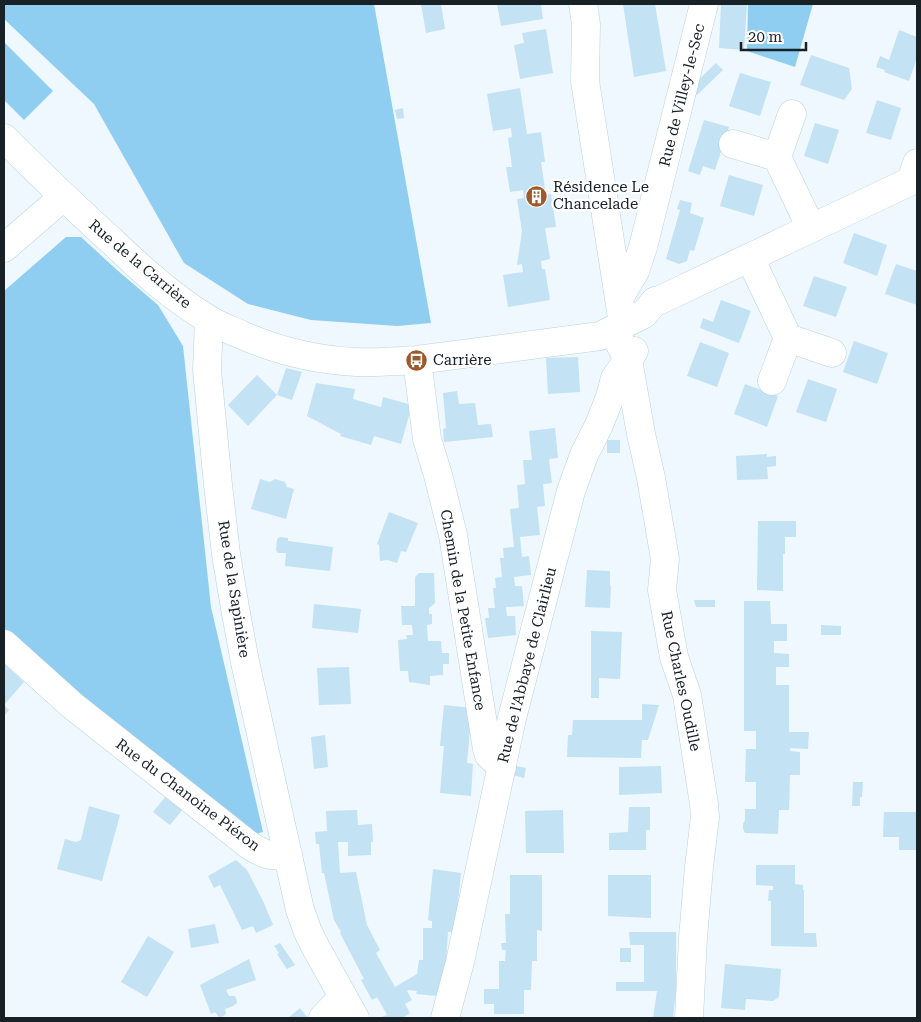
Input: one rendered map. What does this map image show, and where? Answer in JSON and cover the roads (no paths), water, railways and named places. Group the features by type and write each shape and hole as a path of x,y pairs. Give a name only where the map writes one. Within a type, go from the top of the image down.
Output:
{"street":[{"path":"583,4 586,24 585,81 621,311 618,331 620,344 628,360"},
{"name":"Rue de Villey-le-Sec","path":"621,311 643,247 704,4"},
{"path":"792,114 777,158 811,228"},
{"name":"Rue de la Carrière","path":"4,138 63,197 144,272 208,320 256,341 298,354 328,359 357,362 417,360 600,336 621,311 644,314 655,301 750,258"},
{"path":"733,144 777,158"},
{"path":"832,353 788,338 750,258 915,179"},
{"path":"4,248 63,197"},
{"name":"Rue de la Sapinière","path":"208,320 207,370 226,554 245,662 288,854"},
{"path":"772,381 788,338"},
{"name":"Chemin de la Petite Enfance","path":"417,360 427,439 453,535 487,749 489,755 502,767"},
{"name":"Rue de l'Abbaye de Clairlieu","path":"445,1018 460,962 513,711 571,492 584,455 610,397 615,378 628,360"},
{"name":"Rue Charles Oudille","path":"628,360 641,434 652,478 664,559 662,590 674,657 687,694 704,804 705,818 694,929 689,1018"},
{"path":"599,425 608,422 619,422 641,434"},
{"name":"Rue du Chanoine Piéron","path":"4,644 73,706 248,845 259,851 276,856 288,854"},
{"path":"288,854 300,910 308,932 349,1008 323,1018"}],"place":[{"name":"Résidence Le Chancelade","path":"537,196"},
{"name":"Carrière","path":"417,360"}]}
